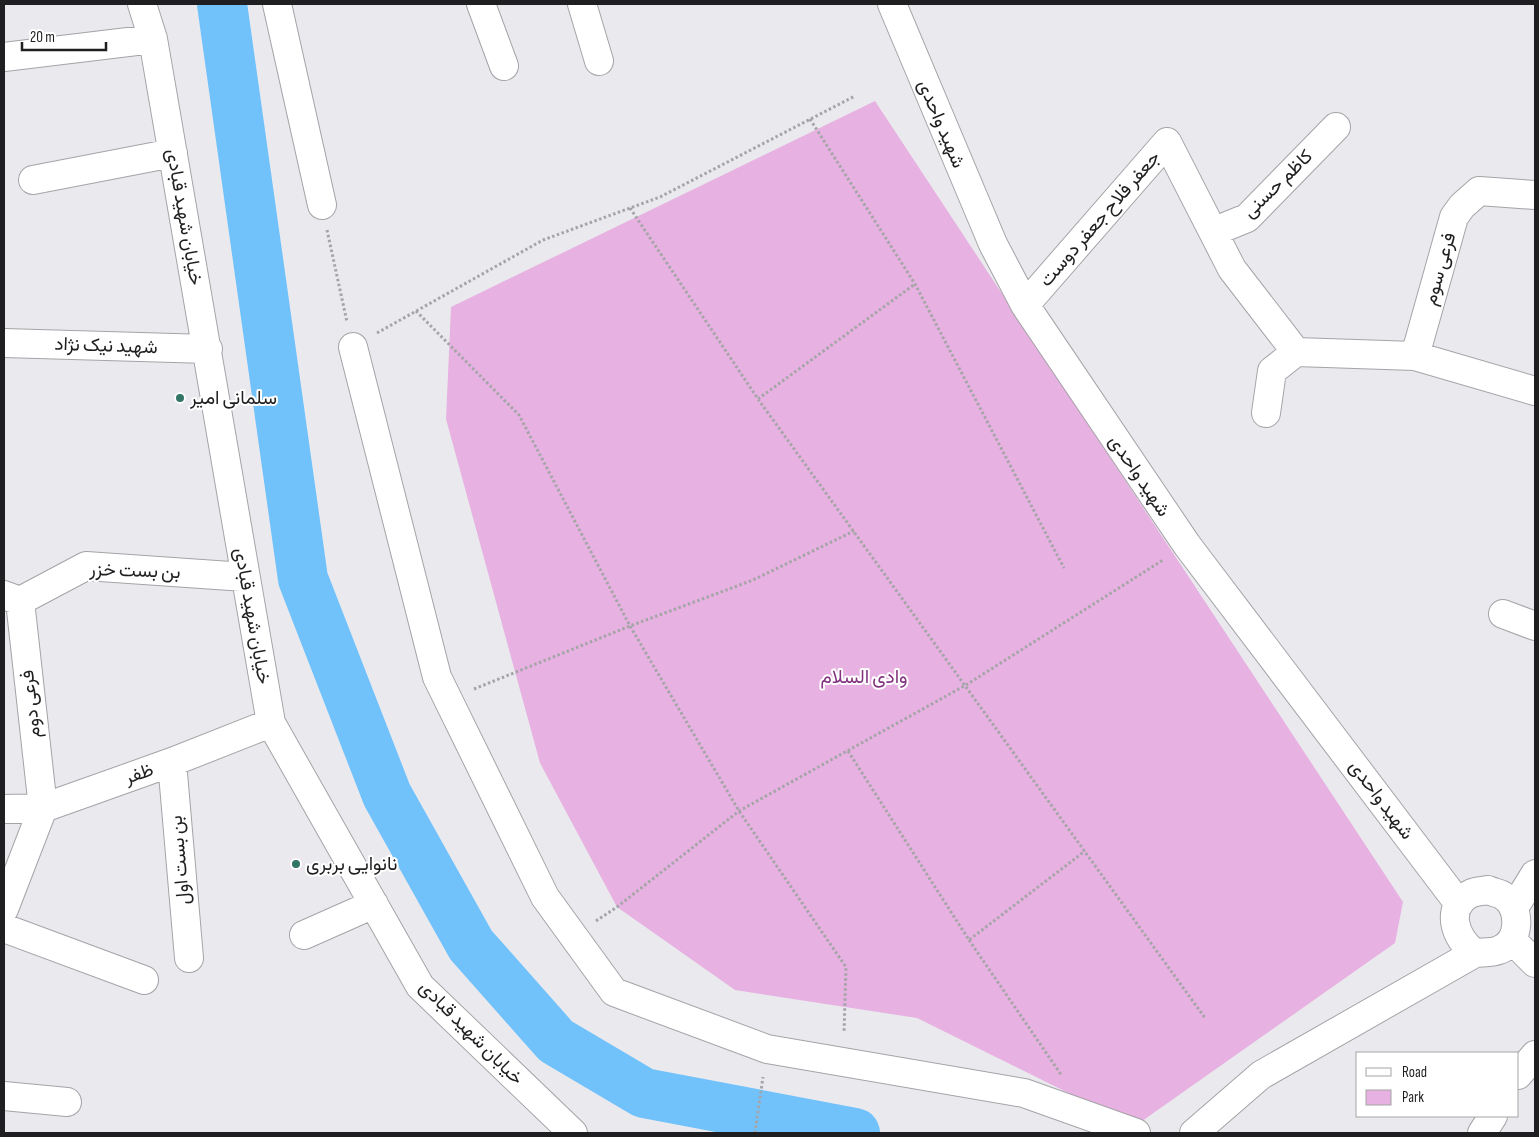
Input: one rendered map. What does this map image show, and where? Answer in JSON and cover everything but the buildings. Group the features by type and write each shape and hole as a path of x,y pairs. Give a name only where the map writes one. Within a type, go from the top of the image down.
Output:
{"street":[{"name":"خیابان شهید قبادی","path":"142,4 153,39 271,723 420,986 573,1133"},
{"path":"277,4 322,205"},
{"path":"481,4 504,66"},
{"path":"582,4 599,61"},
{"name":"شهید واحدی","path":"894,4 993,244 1025,305 1187,545 1460,904"},
{"path":"4,57 153,39"},
{"name":"کاظم حسنی","path":"1215,231 1247,218 1336,127"},
{"name":"جعفر فلاح جعفر دوست","path":"1025,305 1167,142 1215,231 1232,268 1296,352"},
{"path":"33,180 173,153"},
{"name":"فرعی سوم","path":"1416,356 1454,217 1462,206 1479,191 1535,195"},
{"name":"شهید نیک نژاد","path":"4,343 208,349"},
{"path":"353,347 438,677 545,897 614,992 767,1050 844,1061 1024,1093 1136,1133"},
{"path":"1266,412 1272,370 1296,352 1416,356 1535,391"},
{"name":"بن بست خزر","path":"12,598 86,566 245,577"},
{"name":"فرعی دوم","path":"12,598 42,808"},
{"path":"1503,614 1535,626"},
{"name":"ظفر","path":"4,809 42,808 172,762 271,723"},
{"name":"بن بست اول","path":"172,762 189,958"},
{"path":"4,909 42,808"},
{"path":"1514,908 1535,874"},
{"path":"1194,1133 1261,1075 1475,953 1499,950 1512,940 1517,924 1514,908 1503,896 1488,890 1472,893 1460,904 1454,920 1457,935 1475,953"},
{"path":"304,935 374,904"},
{"path":"4,928 144,980"},
{"path":"1512,940 1535,963"},
{"path":"1519,1074 1535,1055"},
{"path":"4,1096 67,1102"},
{"path":"1482,1133 1491,1117"}],"path":[{"path":"322,205 353,347 543,240 660,197 855,96"},
{"path":"810,119 915,284 1064,568"},
{"path":"630,208 758,399 1206,1018"},
{"path":"758,399 915,284"},
{"path":"416,312 519,415 630,626 739,811 846,967 844,1061"},
{"path":"448,699 630,626 753,580 854,531"},
{"path":"572,936 617,907 739,811 966,685 1187,545"},
{"path":"848,750 969,940 1062,1077"},
{"path":"969,940 1085,851"},
{"path":"755,1133 767,1050"}],"green space":[{"name":"وادی السلام","path":"875,101 1403,902 1395,943 1135,1126 917,1018 735,990 617,907 540,763 446,419 451,307"}],"waterway":[{"path":"222,4 303,579 387,795 471,945 556,1041 644,1093 855,1133"}],"place":[{"name":"سلمانی امیر","path":"180,398"},
{"name":"نانوایی بربری","path":"296,864"}]}
